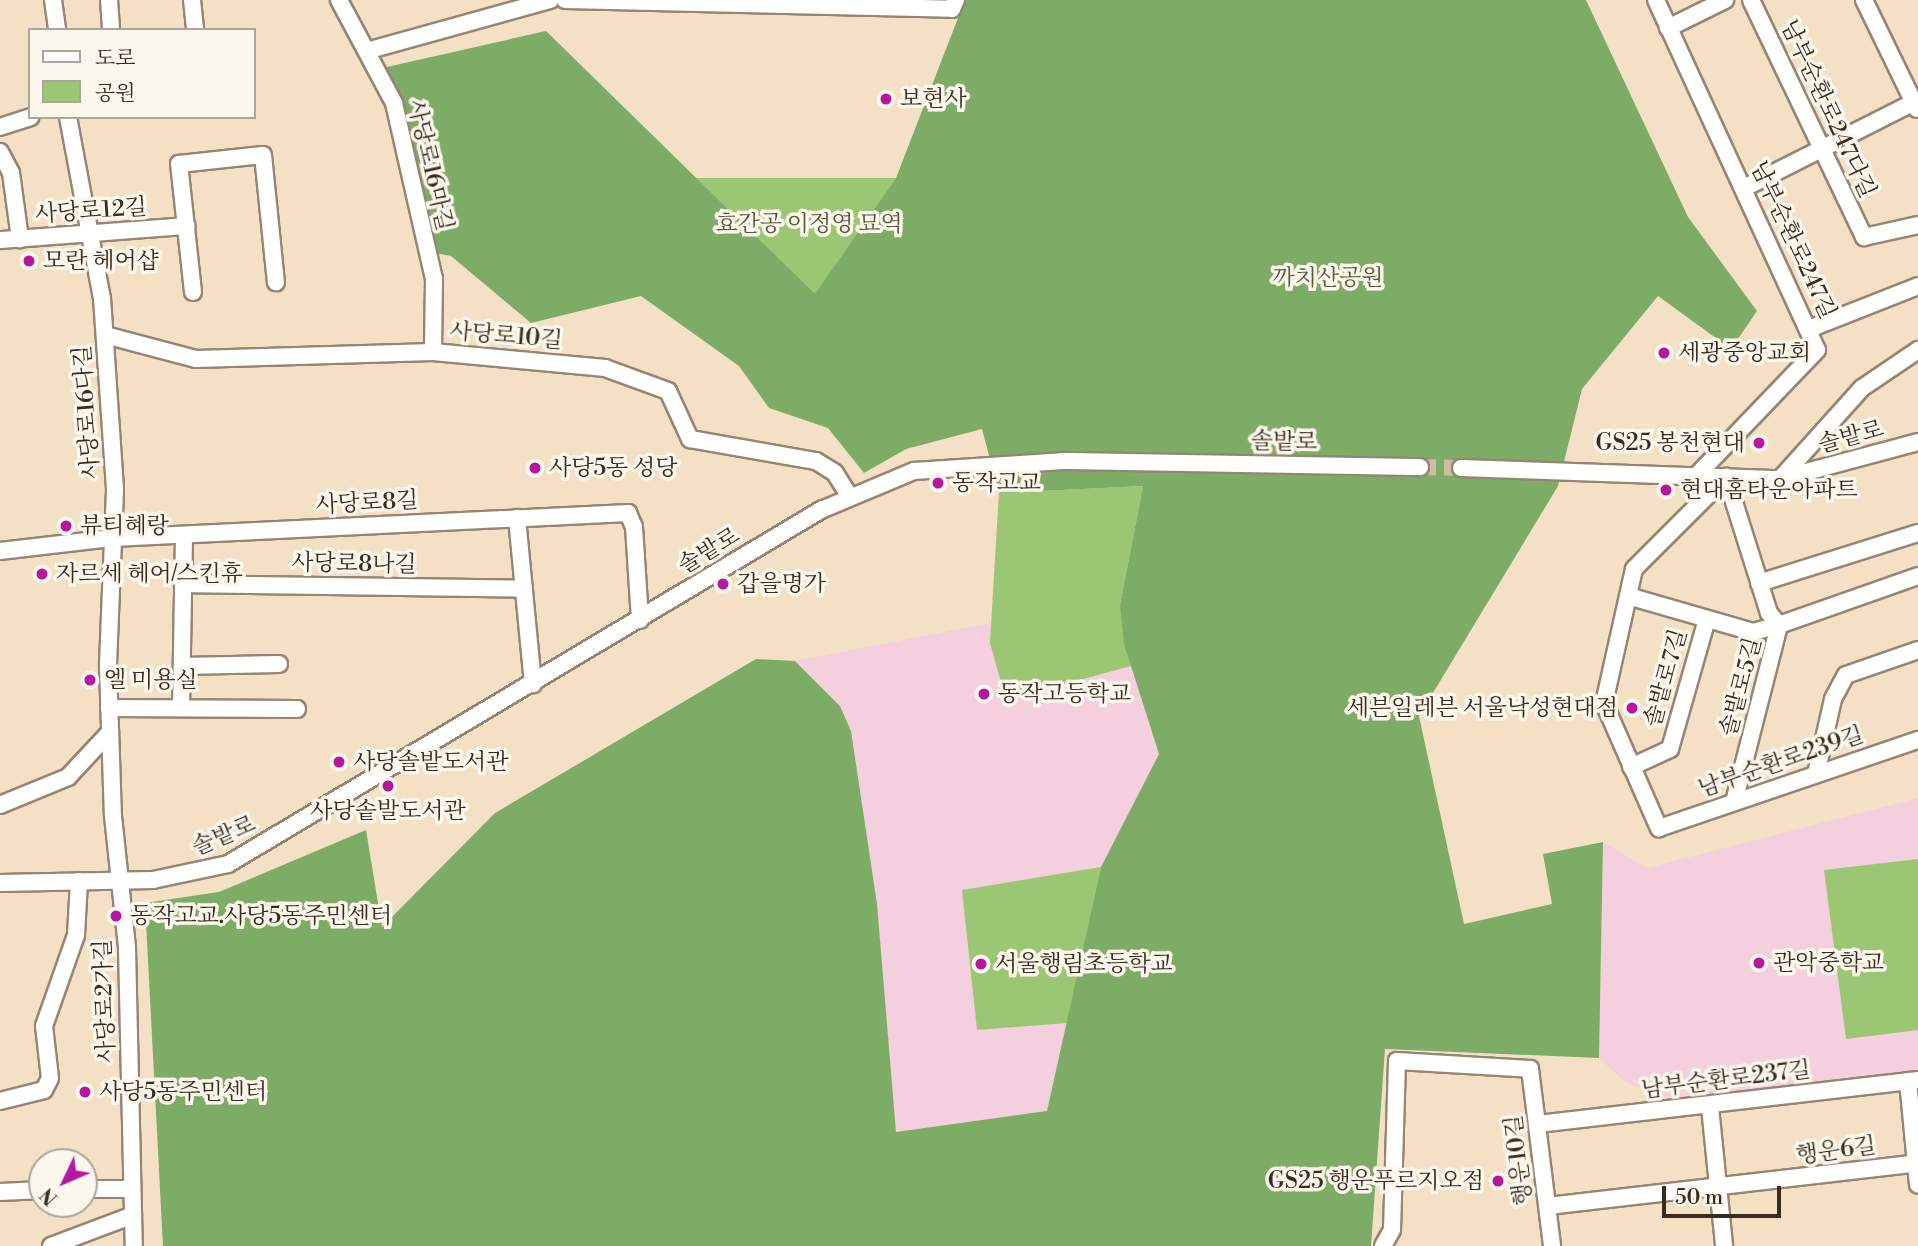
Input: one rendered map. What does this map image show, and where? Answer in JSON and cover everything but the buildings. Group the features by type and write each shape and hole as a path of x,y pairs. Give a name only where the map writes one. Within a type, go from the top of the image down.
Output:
{"street":[{"path":"53,0 57,28"},
{"path":"109,0 111,28"},
{"path":"192,0 195,28"},
{"name":"사당로16마길","path":"339,0 370,50 394,103 434,279 433,352"},
{"path":"370,50 550,0"},
{"path":"565,0 954,4"},
{"name":"남부순환로247길","path":"1656,0 1817,350 1695,477"},
{"path":"1668,28 1725,0"},
{"name":"남부순환로247다길","path":"1751,0 1818,147 1864,237 1918,225"},
{"path":"1744,188 1818,147 1916,105 1864,0"},
{"path":"0,127 28,118"},
{"name":"사당로16다길","path":"68,119 92,234 105,335 113,538 109,708 121,880"},
{"path":"0,152 11,173 20,239"},
{"path":"192,292 179,164 262,155 276,282"},
{"name":"사당로12길","path":"0,240 186,226"},
{"path":"1809,329 1918,286"},
{"name":"사당로10길","path":"105,335 196,359 433,352 606,368 637,376 668,391 690,439 816,461 835,472 850,497"},
{"path":"1780,479 1862,388 1918,350"},
{"name":"솔밭로","path":"1461,468 1780,479 1918,442"},
{"name":"솔밭로","path":"0,883 121,880 194,874 228,864 850,497 914,471 981,463 1420,467"},
{"name":"솔밭로5길","path":"1726,477 1759,583 1779,625 1734,802"},
{"name":"솔밭로7길","path":"1659,828 1604,703 1634,569 1726,477"},
{"name":"사당로8길","path":"0,551 113,538 628,513 634,527 640,620"},
{"path":"517,518 533,684"},
{"path":"1759,583 1918,533"},
{"path":"181,708 184,535"},
{"name":"솔밭로5길","path":"1779,625 1918,576"},
{"name":"사당로8나길","path":"183,584 524,589"},
{"name":"솔밭로7길","path":"1628,596 1753,632 1779,625"},
{"name":"솔밭로7길","path":"1631,767 1670,748 1707,619"},
{"path":"1816,774 1833,699 1846,675 1918,650"},
{"path":"182,666 279,664"},
{"path":"109,708 296,709"},
{"path":"0,805 68,777 110,732"},
{"name":"남부순환로239길","path":"1659,828 1918,740"},
{"name":"사당로2가길","path":"121,880 134,1246"},
{"path":"0,1101 44,1090 50,1078 44,1026 76,935 79,881"},
{"name":"행운10길","path":"1383,1246 1392,1230 1397,1061 1530,1069 1552,1246"},
{"path":"1913,1080 1918,1185"},
{"name":"남부순환로237길","path":"1538,1124 1710,1107 1913,1080"},
{"path":"1710,1107 1721,1189 1724,1246"},
{"name":"행운6길","path":"1548,1206 1721,1189 1917,1163"},
{"path":"98,1189 132,1189"},
{"path":"0,1192 28,1191"},
{"path":"51,1246 133,1215"}],"shaded area":[{"name":"동작고등학교","path":"1143,486 1120,605 1124,644 1159,754 1101,867 1047,1111 896,1132 877,904 851,731 840,706 795,661 991,623 999,493"},
{"name":"관악중학교","path":"1918,798 1918,1073 1661,1098 1624,1081 1599,1058 1603,842 1647,868"}],"green space":[{"name":"까치산공원","path":"965,0 1586,0 1688,217 1757,311 1731,349 1658,296 1582,389 1558,486 1419,716 1464,924 1552,904 1543,854 1603,842 1599,1058 1385,1049 1371,1246 163,1246 145,903 219,892 366,830 382,927 495,813 756,659 795,661 840,706 851,731 877,904 896,1132 1047,1111 1101,867 1159,754 1124,644 1120,605 1143,486 999,493 982,429 906,449 864,473 828,428 769,408 739,366 641,296 531,323 451,256 425,251 378,69 546,31 815,294 896,178"},
{"name":"효간공 이정영 묘역","path":"696,178 896,178 815,295"},
{"path":"1143,486 1120,605 1131,666 1006,700 990,643 999,493"},
{"path":"1918,859 1918,1030 1846,1039 1824,870"},
{"path":"1101,867 1067,1023 977,1030 962,890"}],"tunnel":[{"path":"1420,467 1461,468"}],"place":[{"name":"보현사","path":"886,99"},
{"name":"모란 헤어샵","path":"29,261"},
{"name":"세광중앙교회","path":"1664,353"},
{"name":"GS25 봉천현대","path":"1759,443"},
{"name":"사당5동 성당","path":"535,468"},
{"name":"동작고교","path":"938,483"},
{"name":"현대홈타운아파트","path":"1666,490"},
{"name":"뷰티혜랑","path":"66,526"},
{"name":"자르세 헤어/스킨휴","path":"42,574"},
{"name":"갑을명가","path":"723,584"},
{"name":"엘 미용실","path":"90,680"},
{"name":"동작고등학교","path":"984,694"},
{"name":"세븐일레븐 서울낙성현대점","path":"1632,708"},
{"name":"사당솔밭도서관","path":"339,762"},
{"name":"사당솥발도서관","path":"388,786"},
{"name":"동작고교.사당5동주민센터","path":"116,916"},
{"name":"관악중학교","path":"1759,963"},
{"name":"서울행림초등학교","path":"981,964"},
{"name":"사당5동주민센터","path":"85,1092"},
{"name":"GS25 행운푸르지오점","path":"1498,1181"}]}
